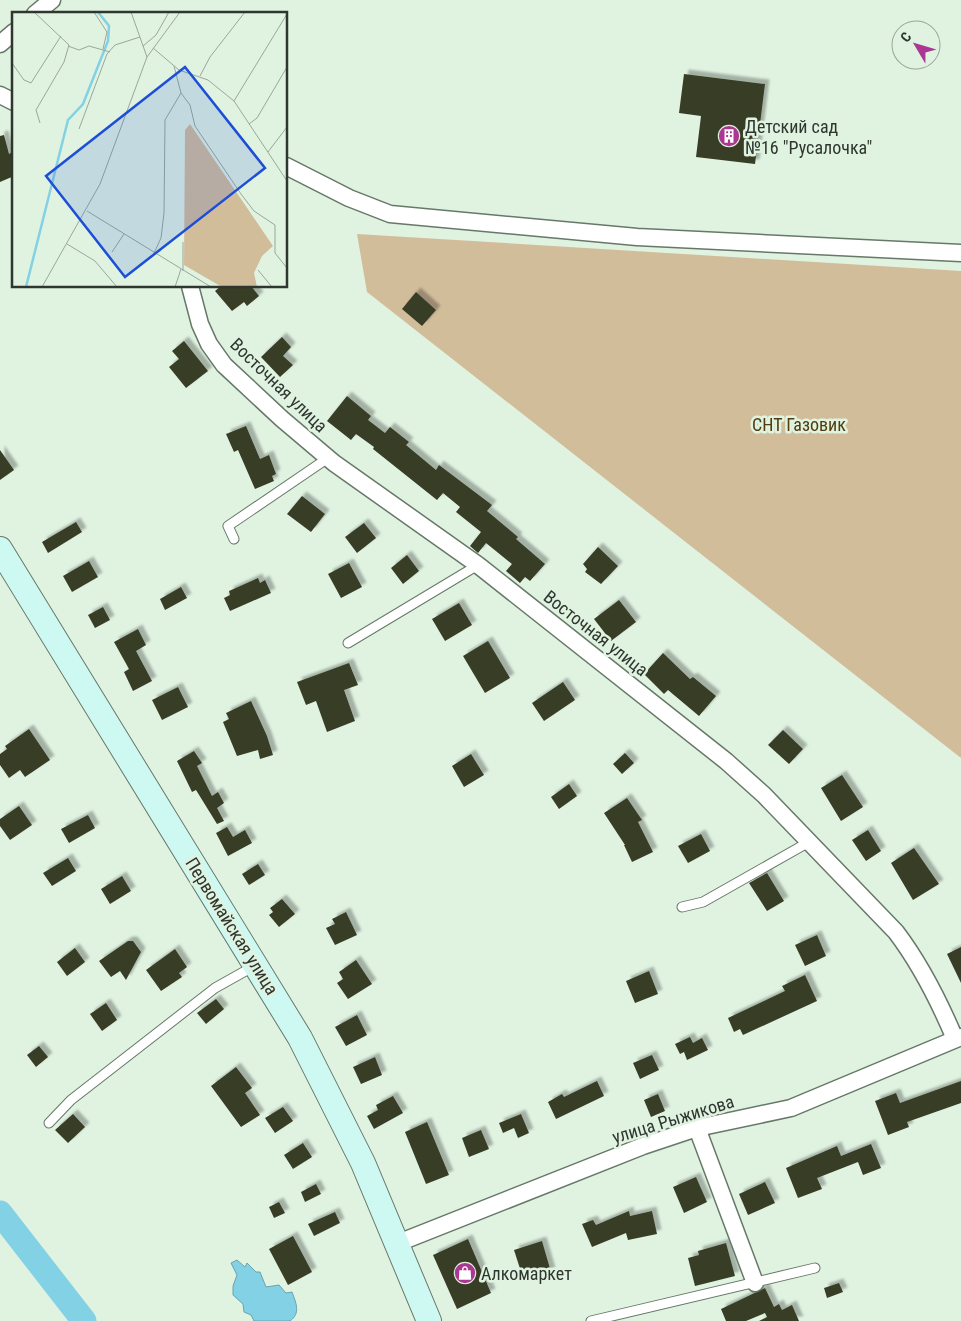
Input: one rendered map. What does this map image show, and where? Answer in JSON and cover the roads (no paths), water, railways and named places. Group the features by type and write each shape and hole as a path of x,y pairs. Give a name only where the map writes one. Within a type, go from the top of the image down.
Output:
{"main road":[{"name":"Первомайская улица","path":"0,549 300,1038 363,1163 429,1321"}],"street":[{"path":"38,12 52,0"},
{"path":"0,44 12,34"},
{"path":"0,95 12,101"},
{"path":"288,167 349,198 390,214 637,237 961,253"},
{"name":"Восточная улица","path":"191,288 200,324 209,344 224,364 328,458 478,565 726,761 764,795 896,932 912,952 958,1038"},
{"name":"улица Рыжикова","path":"398,1244 643,1146 697,1128 791,1108 958,1038"},
{"path":"697,1128 755,1283"}],"lane":[{"path":"234,539 228,526 328,458"},
{"path":"348,643 478,565"},
{"path":"682,907 703,902 809,842"},
{"path":"49,1123 71,1100 215,988 256,965"},
{"path":"591,1321 815,1268"}],"water":[{"path":"237,1260 245,1267 247,1263 256,1272 260,1272 266,1287 279,1285 286,1293 292,1292 297,1311 290,1321 254,1321 251,1315 244,1312 243,1304 233,1295 233,1286 237,1275 231,1263"}],"waterway":[{"path":"0,1213 84,1321"}],"place":[{"name":"Детский сад №16 \"Русалочка\"","path":"729,136"},
{"name":"Алкомаркет","path":"465,1273"}],"park label":[{"name":"СНТ Газовик","path":"799,424"}]}
